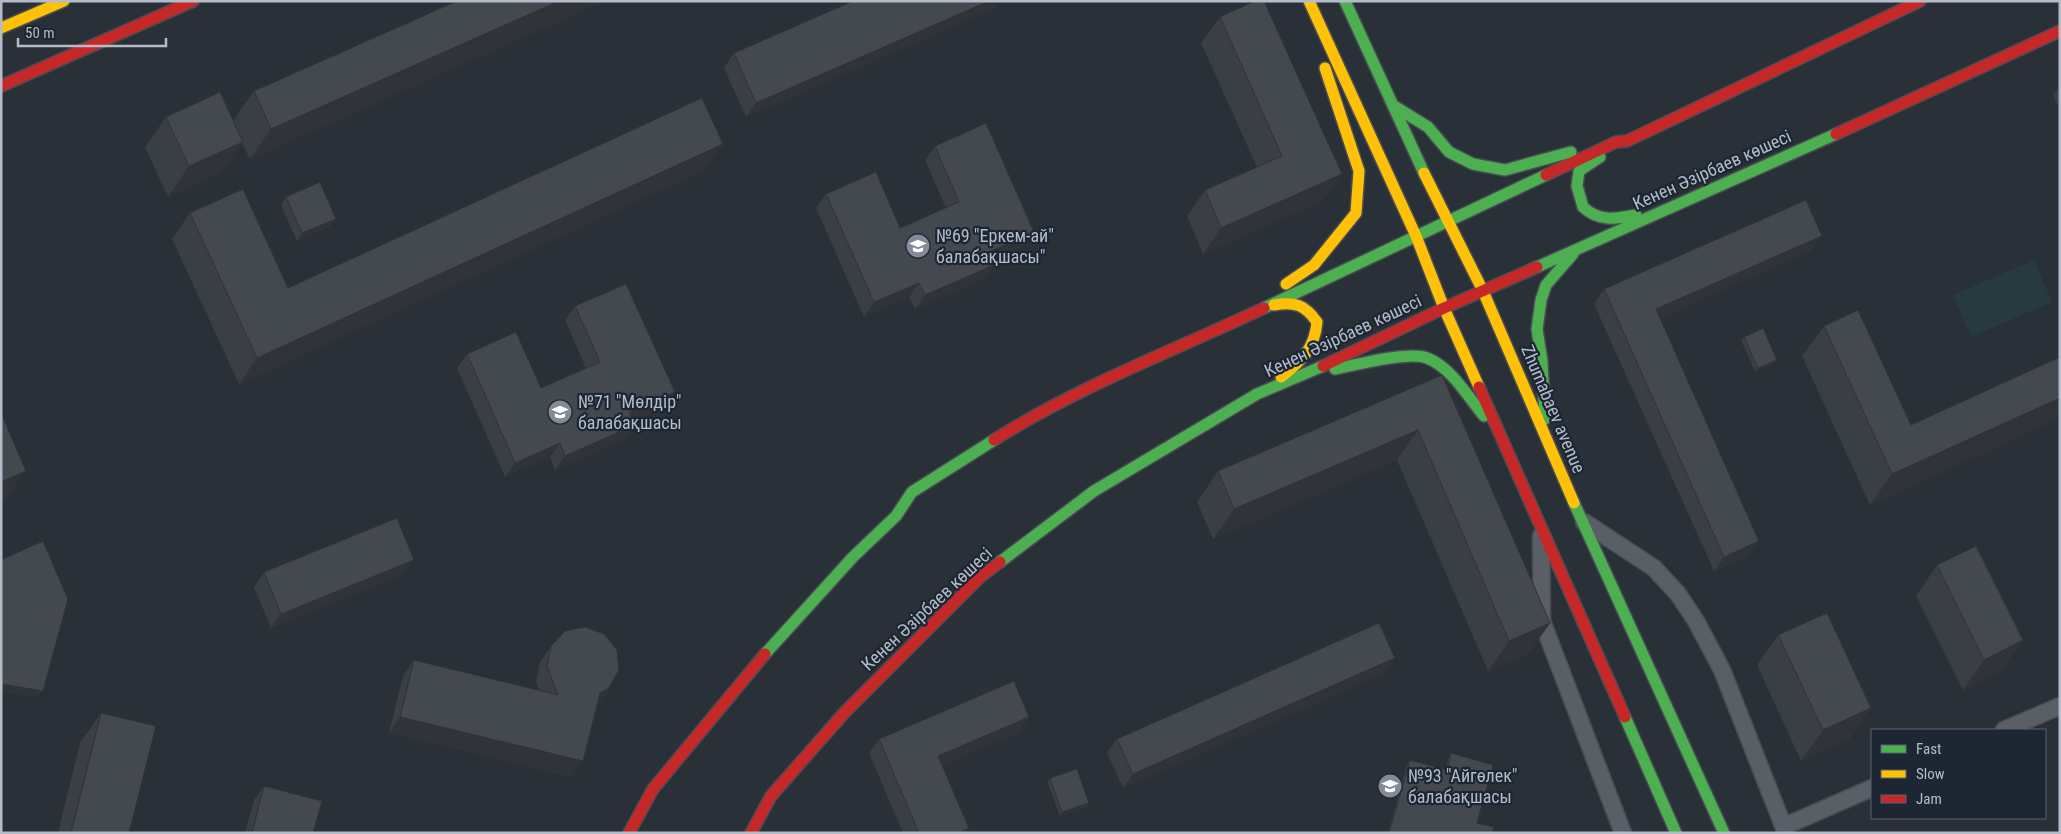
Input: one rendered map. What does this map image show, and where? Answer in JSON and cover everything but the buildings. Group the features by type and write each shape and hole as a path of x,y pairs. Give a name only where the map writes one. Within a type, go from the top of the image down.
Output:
{"street":[{"path":"1,28 64,1"},
{"path":"1,86 193,1"},
{"path":"1308,1 1416,236 1444,308 1676,833"},
{"path":"1218,329 1314,265 1356,213 1359,171 1317,45 1308,1"},
{"name":"Zhumabaev avenue","path":"1345,1 1432,190 1449,220 1483,291 1582,520 1724,833"},
{"path":"629,833 653,789 727,698 794,619 853,556 896,516 912,492 1030,417 1158,354 1184,346 1449,220 1920,1"},
{"name":"Кенен Әзірбаев көшесі","path":"751,833 771,796 845,712 979,578 1094,491 1257,394 1306,374 1444,308 1689,201 2060,31"},
{"path":"1394,106 1428,128 1448,152 1473,164 1505,170 1621,141"},
{"path":"1621,141 1579,171 1576,184 1577,198 1586,212 1602,220 1626,218 1689,201"},
{"path":"1546,436 1542,361 1537,329 1541,300 1546,285 1576,250"},
{"path":"1257,394 1302,361 1314,345 1317,332 1317,322 1303,305 1290,301 1262,308"},
{"path":"1306,374 1397,359 1426,357 1444,370 1486,418 1504,448 1525,490"},
{"path":"1582,520 1654,568 1678,594 1696,621 1722,670 1786,830 1871,788"},
{"path":"1541,526 1542,621 1623,833"},
{"path":"2006,729 2060,706"}],"green space":[{"path":"2034,260 2052,302 1971,337 1953,295"}],"traffic: fast":[{"path":"1345,1 1424,173"},
{"path":"1394,106 1428,127 1449,152 1473,164 1505,170 1571,152"},
{"path":"1537,267 1836,134"},
{"path":"1600,157 1579,171 1577,186 1583,207 1595,215 1608,218 1636,215"},
{"path":"1264,308 1546,175"},
{"path":"1545,419 1542,361 1537,329 1541,300 1546,285 1573,254"},
{"path":"1335,369 1396,357 1419,356 1427,358 1436,362 1451,375 1484,416"},
{"path":"1000,562 1094,491 1257,394 1323,366"},
{"path":"765,654 853,557 896,516 912,492 994,440"},
{"path":"1574,503 1724,833"},
{"path":"1625,717 1676,833"}],"traffic: slow":[{"path":"1,28 64,1"},
{"path":"1309,1 1416,236 1444,308 1479,387"},
{"path":"1286,284 1314,265 1356,213 1359,171 1325,68"},
{"path":"1424,173 1483,291 1574,503"},
{"path":"1274,305 1294,304 1304,308 1317,322 1316,331 1306,354 1281,377"}],"traffic: jam":[{"path":"1,86 193,1"},
{"path":"1546,175 1616,142 1627,141 1920,1"},
{"path":"1836,134 2060,31"},
{"path":"1323,366 1444,308 1537,267"},
{"path":"994,440 1093,386 1264,308"},
{"path":"1479,387 1625,717"},
{"path":"751,833 771,796 845,712 979,578 1000,562"},
{"path":"629,833 653,789 765,654"}],"place":[{"name":"№69 \"Еркем-ай\" балабақшасы\"","path":"918,246"},
{"name":"№71 \"Мөлдір\" балабақшасы","path":"560,412"},
{"name":"№93 \"Айгөлек\" балабақшасы","path":"1390,786"}]}
